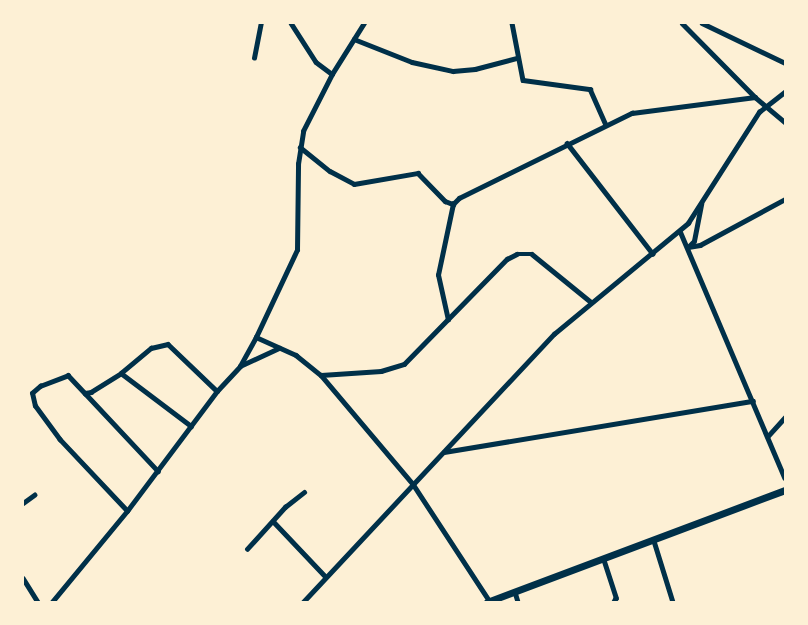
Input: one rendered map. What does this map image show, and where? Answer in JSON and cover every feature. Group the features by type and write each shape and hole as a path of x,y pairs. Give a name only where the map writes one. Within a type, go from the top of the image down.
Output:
{"main road":[{"path":"488,602 785,490"}],"street":[{"path":"254,58 261,23"},
{"path":"291,23 316,62 332,74"},
{"path":"52,602 127,511 217,391 240,366 256,337 297,250 298,164 303,131 332,74 364,23"},
{"path":"512,23 521,78 526,83 590,89 606,125"},
{"path":"682,23 755,97 785,122"},
{"path":"702,23 785,63"},
{"path":"354,39 412,62 453,71 475,69 517,58"},
{"path":"303,602 527,360 591,302 680,231 766,104 785,92"},
{"path":"448,320 438,275 453,204 471,190 606,125 648,110 755,97"},
{"path":"568,143 653,254"},
{"path":"300,147 330,171 354,184 418,173 444,201 453,204"},
{"path":"688,247 700,244 785,199"},
{"path":"688,247 694,241 701,203"},
{"path":"680,231 785,478"},
{"path":"321,375 398,368 507,259 517,254 532,254 591,302"},
{"path":"256,337 304,360 321,375 412,484 488,602"},
{"path":"85,393 121,373 151,348 168,344 217,391"},
{"path":"240,366 279,348"},
{"path":"121,373 191,426"},
{"path":"127,511 60,440 35,405 32,393 40,386 68,375 158,471"},
{"path":"443,452 471,450 753,401"},
{"path":"768,436 785,417"},
{"path":"247,549 304,492"},
{"path":"23,503 34,495"},
{"path":"273,521 326,576"},
{"path":"654,541 673,602"},
{"path":"604,560 616,598 614,602"},
{"path":"23,578 38,602"},
{"path":"515,592 518,602"}]}
